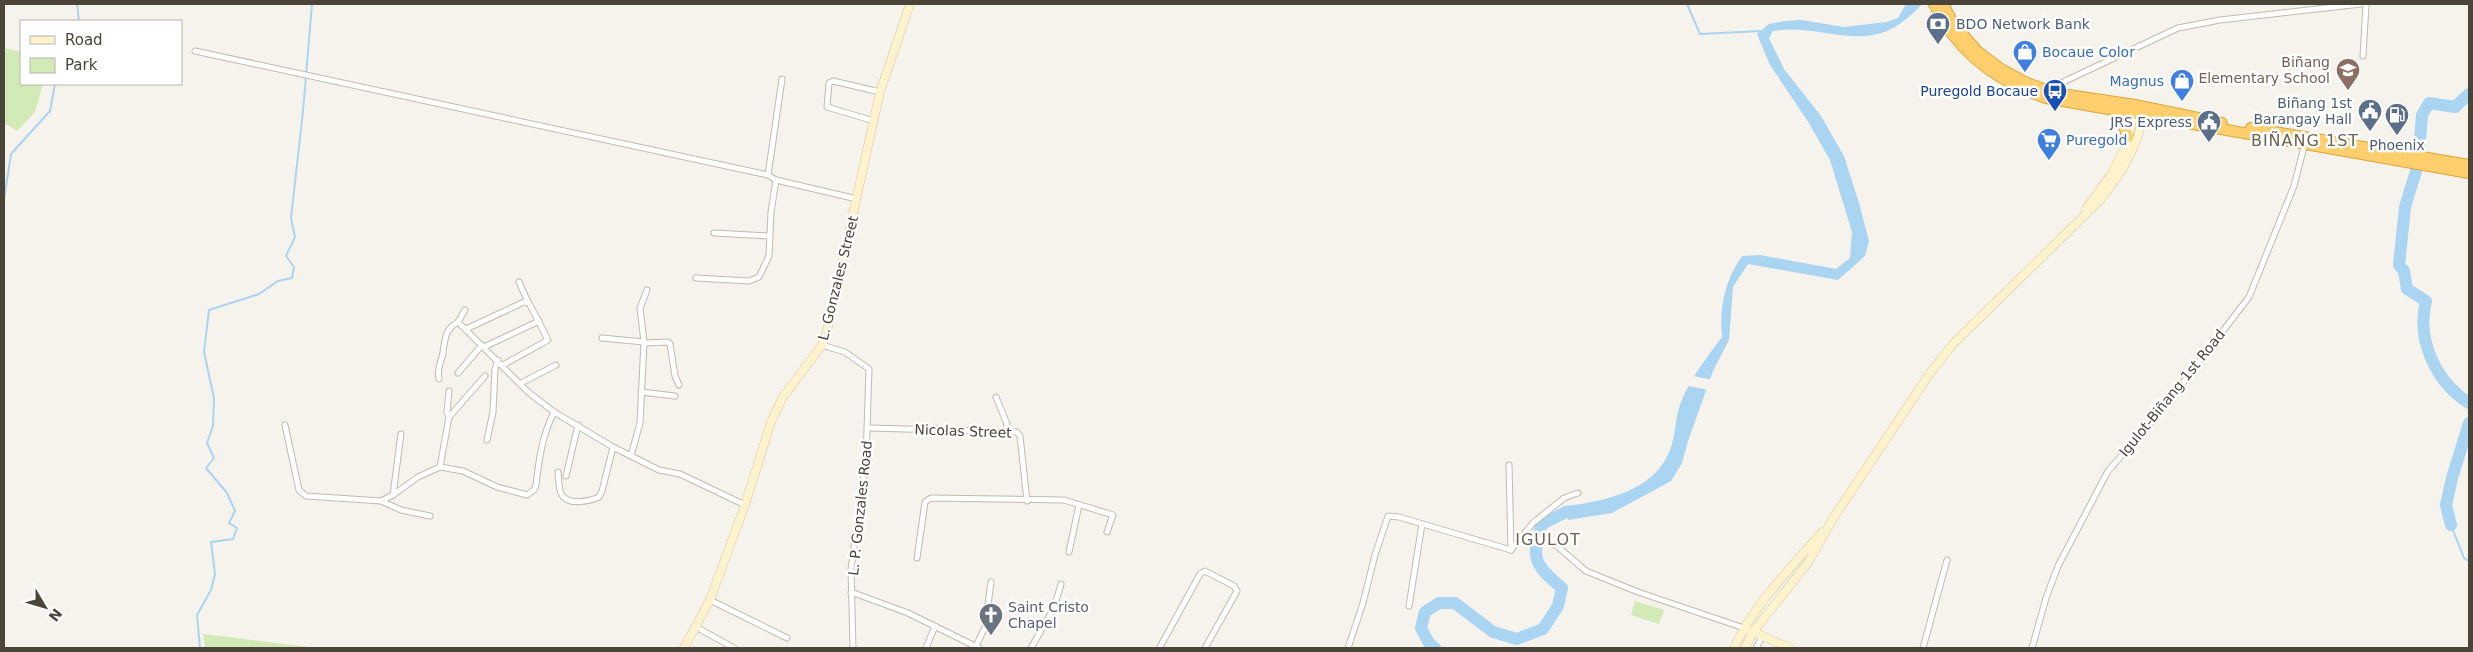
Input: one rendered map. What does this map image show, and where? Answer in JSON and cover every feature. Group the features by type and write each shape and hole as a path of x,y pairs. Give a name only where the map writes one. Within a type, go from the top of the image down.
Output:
{"highway":[{"path":"1940,7 1946,28 1964,50 1982,67 2013,86 2115,111 2139,111"},
{"path":"2054,97 2306,140 2469,165"},
{"path":"2115,111 2121,119 2128,137"},
{"path":"2306,140 2469,173"}],"main road":[{"name":"L. Gonzales Street","path":"684,648 710,600 745,505 771,422 783,397 822,344 858,199 880,92 910,4"},
{"path":"2081,218 2110,176 2126,146 2139,111"},
{"path":"1745,648 1753,632 1807,564 1834,517 1930,372 1953,344 2081,218 2118,178 2134,150 2139,111"},
{"path":"1734,648 1744,628 1765,597 1834,517"},
{"path":"1744,628 1790,648"}],"street":[{"path":"2054,97 2063,82 2178,28 2220,20 2361,4"},
{"path":"2363,56 2366,4"},
{"path":"195,51 768,175 776,180 858,199"},
{"path":"768,175 782,79"},
{"path":"874,121 827,107 829,84 833,81 880,92"},
{"name":"Igulot-Biñang 1st Road","path":"2032,648 2046,598 2058,566 2108,471 2162,410 2249,297 2294,186 2306,140"},
{"path":"696,278 749,281 757,279 762,273 769,256 769,236 776,180"},
{"path":"714,233 769,236"},
{"path":"503,365 547,342 547,336 519,282"},
{"path":"632,456 640,423 644,342 640,308 646,290"},
{"path":"466,329 528,302"},
{"path":"439,378 438,371 443,343 448,330 458,322 465,310"},
{"path":"458,373 483,346 539,321"},
{"path":"458,322 540,403 554,412 613,447 658,470 680,474 745,505"},
{"path":"602,338 668,342 670,344 675,376 679,385"},
{"name":"L. P. Gonzales Road","path":"822,344 845,352 869,368 868,428 851,569 851,592 884,603 978,647"},
{"path":"487,440 493,412 495,369 498,360"},
{"path":"521,383 556,365"},
{"path":"449,417 485,376"},
{"path":"440,468 449,417 449,392"},
{"path":"641,392 675,396"},
{"path":"996,397 1006,424 1006,431"},
{"path":"381,501 418,477 440,468 463,472 497,487 527,495 531,493 536,485 546,428 554,412"},
{"path":"285,425 299,490 306,496 381,501 401,510 430,516"},
{"path":"566,476 578,425"},
{"name":"Nicolas Street","path":"868,428 1017,432 1020,436 1027,501"},
{"path":"393,495 401,434"},
{"path":"558,472 561,495 565,500 578,502 593,500 599,497 602,491 613,447"},
{"path":"1509,465 1511,550"},
{"path":"1511,550 1543,514 1564,498 1578,492"},
{"path":"916,558 925,502 929,498 1027,501 1064,500 1113,515 1107,532"},
{"path":"1069,552 1079,505"},
{"path":"1348,648 1387,517 1399,517 1511,550"},
{"path":"1409,606 1422,524"},
{"path":"1526,534 1557,546 1586,571 1638,592 1744,628"},
{"path":"1923,648 1947,560"},
{"path":"1161,648 1201,572 1207,572 1234,586 1237,591 1205,648"},
{"path":"978,647 985,627 991,582"},
{"path":"1031,648 1054,608 1061,584"},
{"path":"851,592 853,648"},
{"path":"710,600 787,638"},
{"path":"926,648 935,626"},
{"path":"696,628 734,648"},
{"path":"1756,648 1762,637"}],"green space":[{"path":"4,48 20,52 20,85 43,85 35,112 17,131 4,123"},
{"path":"1635,601 1664,610 1659,624 1631,615"},
{"path":"203,634 317,648 205,648"}],"water":[{"path":"1906,4 1922,4 1905,20 1889,30 1874,35 1857,36 1790,30 1773,31 1769,38 1784,69 1821,116 1844,156 1869,241 1865,256 1838,280 1748,264 1733,287 1729,340 1713,371 1682,463 1671,481 1612,513 1568,520 1565,507 1596,501 1626,492 1652,476 1663,464 1672,444 1679,408 1685,393 1699,368 1722,337 1721,315 1727,285 1742,256 1760,255 1836,269 1850,258 1852,232 1830,160 1807,120 1770,65 1757,34 1769,24 1785,21 1801,20 1844,27 1886,22 1898,18"}],"pier":[{"path":"1693,376 1713,380 1709,390 1688,386"}],"waterway":[{"path":"77,4 79,20"},
{"path":"200,648 197,615 211,590 215,574 211,542 233,539 237,528 229,523 235,511 227,493 206,468 214,458 207,443 213,426 214,398 204,352 209,310 259,294 278,281 292,278 294,267 286,256 295,237 291,218 312,4"},
{"path":"1687,4 1700,34 1762,31"},
{"path":"4,199 11,154 50,111 55,85"},
{"path":"2419,152 2422,115 2429,103 2455,107 2469,94"},
{"path":"2416,171 2405,207 2399,265 2404,271 2407,289 2426,301 2424,330 2431,359 2447,384 2469,403"},
{"path":"2451,525 2446,505 2452,478 2469,423"},
{"path":"1435,648 1429,643 1421,628 1425,612 1439,603 1455,603 1493,632 1517,639 1543,629 1558,606 1562,588 1546,574 1537,560 1536,545 1542,524 1566,512 1583,510"},
{"path":"2451,525 2464,558 2469,561"}],"place":[{"name":"BDO Network Bank","path":"1938,45"},
{"name":"Bocaue Color","path":"2025,73"},
{"name":"Biñang Elementary School","path":"2348,91"},
{"name":"Magnus","path":"2182,102"},
{"name":"Puregold Bocaue","path":"2055,112"},
{"name":"Biñang 1st Barangay Hall","path":"2370,132"},
{"name":"Phoenix","path":"2397,136"},
{"name":"JRS Express","path":"2209,143"},
{"name":"Puregold","path":"2049,161"},
{"name":"Saint Cristo Chapel","path":"991,636"}],"district":[{"name":"BIÑANG 1ST","path":"2305,140"},
{"name":"IGULOT","path":"1548,539"}]}
